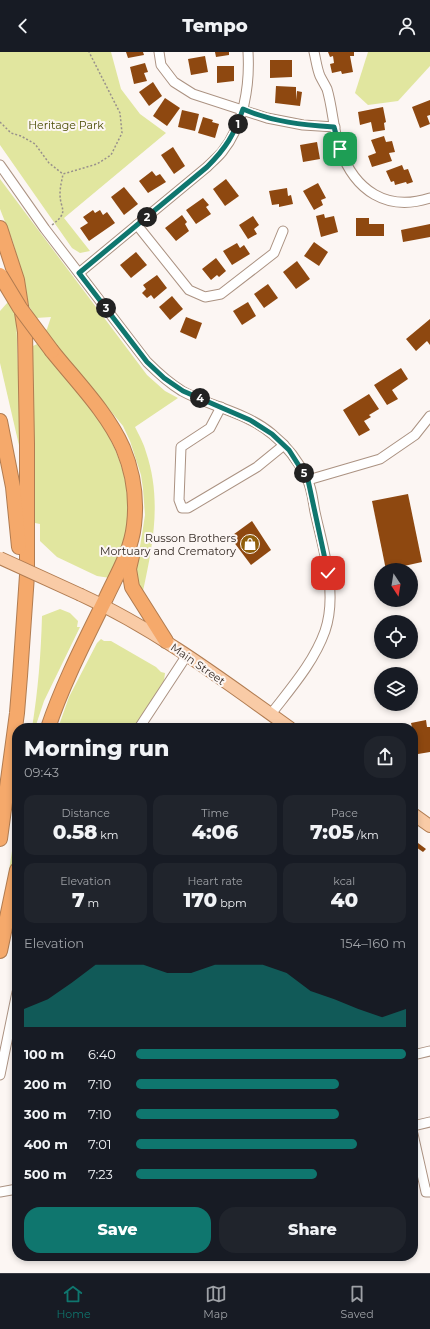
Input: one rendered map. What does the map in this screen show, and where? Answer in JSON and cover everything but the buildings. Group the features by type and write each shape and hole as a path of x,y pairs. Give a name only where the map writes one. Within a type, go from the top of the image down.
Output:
{"highway":[{"path":"0,228 17,280 25,332 27,359 27,575 16,723"},
{"path":"0,275 20,308 52,351 98,408 122,447 129,465 133,484 135,505 132,532 122,568 102,605 57,700 50,723"},
{"path":"0,421 14,502 18,537 22,625"},
{"path":"132,532 135,538 130,569 132,587 166,641"},
{"path":"0,839 12,750"},
{"path":"0,951 12,894"}],"main road":[{"name":"Main Street","path":"0,558 102,605 166,641 283,723"},
{"path":"418,818 430,826"}],"street":[{"path":"159,52 162,65 174,82 193,94 243,109 258,116 290,123 334,127"},
{"path":"79,273 207,167 223,151 231,138 243,109 250,72 248,52"},
{"path":"314,52 319,75 327,89 334,127 340,149 351,172 362,187 383,199 399,203 430,198"},
{"path":"0,165 45,229 147,362 164,378 183,391 250,420 272,434 289,450 308,480 330,589 329,614 325,631 312,658 271,714"},
{"path":"137,225 189,290 205,297 221,294 274,253 283,231"},
{"path":"221,408 210,428 181,447 179,500 182,508 188,508 257,467 284,445"},
{"path":"308,480 380,460 416,435 430,416"},
{"path":"142,723 187,655"},
{"path":"0,1075 12,1016"},
{"path":"418,1054 430,1051"},
{"path":"418,1125 430,1122"},
{"path":"418,1156 426,1192 430,1192"},
{"path":"0,1192 12,1190"}],"path":[{"path":"63,174 97,164 111,155 122,133 120,113 89,52"},
{"path":"0,122 11,133 21,136 35,144 49,162 63,174"},
{"path":"45,229 62,216 63,206 60,195 63,174"}],"green space":[{"name":"Heritage Park","path":"0,52 111,52 121,89 140,114 166,133 64,218 90,251 80,253 72,248 0,145"},
{"path":"368,52 430,52 430,66 398,101 368,105 355,93"},
{"path":"0,179 147,375 165,391 178,398 135,427 144,446 151,470 155,505 153,539 143,591 135,577 145,515 143,489 141,475 130,441 123,426 45,331 51,317 36,318 29,306 13,242 0,209"},
{"path":"8,302 16,312 21,454 0,363 0,311"},
{"path":"37,344 58,367 95,414 110,438 121,464 127,492 127,521 120,556 110,578 97,576 57,557 40,541 40,524 35,523 33,501 33,346"},
{"path":"60,609 70,613 78,621 77,627 80,627 44,701 37,723 33,723 39,672 42,616"},
{"path":"101,639 104,641 111,641 165,673 164,681 137,723 60,723 69,697 97,643"},
{"path":"12,851 12,884 2,937 0,930"}],"place":[{"name":"Russon Brothers Mortuary and Crematory","path":"250,544"}],"route":[{"path":"328,573 308,480 289,450 272,434 250,420 183,391 164,378 147,362 79,273 207,167 223,151 231,138 243,109 258,116 290,123 334,127 340,149"}]}
